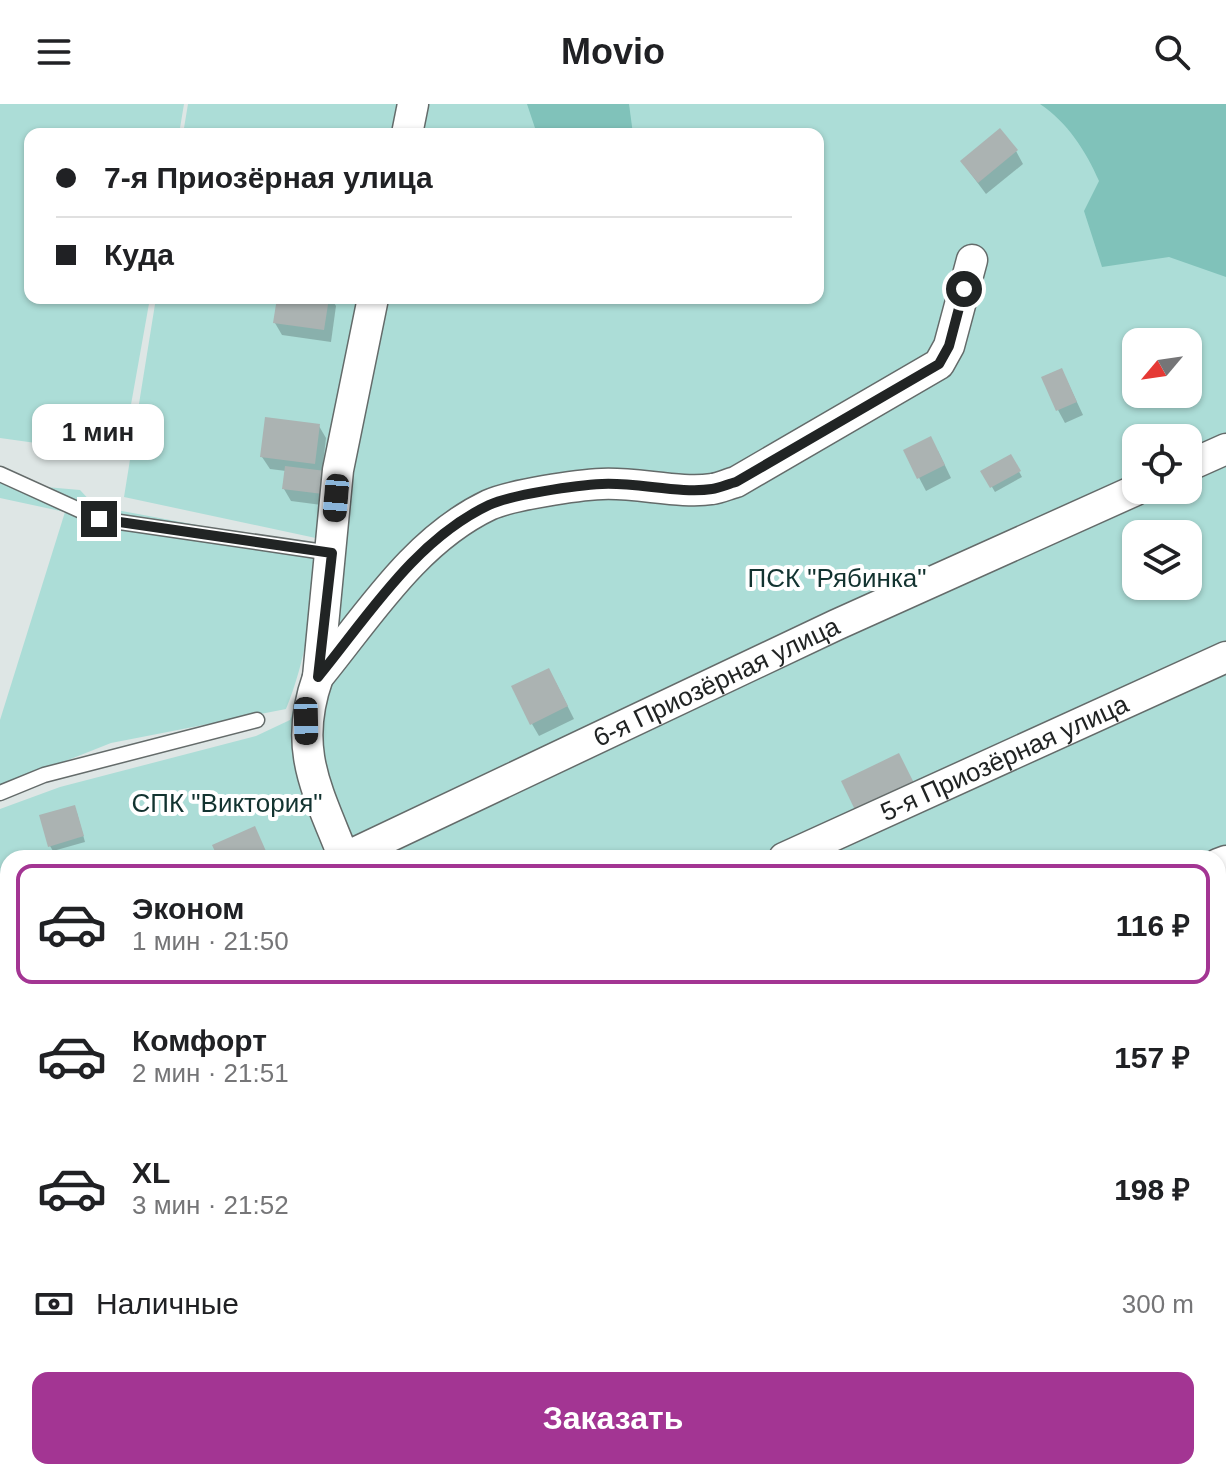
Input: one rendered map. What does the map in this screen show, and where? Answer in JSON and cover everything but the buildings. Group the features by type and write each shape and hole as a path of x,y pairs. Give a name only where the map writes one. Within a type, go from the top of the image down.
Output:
{"street":[{"path":"408,128 413,104"},
{"path":"318,677 402,574 435,539 492,503 604,484 711,489 736,482 939,364 949,346 972,260"},
{"path":"341,850 318,792 307,749 306,721 318,677 338,470 372,304"},
{"path":"1202,460 1226,449"},
{"name":"6-я Приозёрная улица","path":"361,850 836,625 1122,496"},
{"name":"5-я Приозёрная улица","path":"802,850 1226,657"}],"lane":[{"path":"0,474 99,519 332,553"},
{"path":"0,793 44,775 257,720"}],"green space":[{"path":"0,104 184,104 180,128 24,128 24,304 149,304 122,455 0,438"},
{"name":"ПСК \"Рябинка\"","path":"188,104 1226,104 1226,850 0,850 0,809 60,787 256,736 290,720 309,658 325,540 124,497 155,304 824,304 824,128 184,128"},
{"path":"0,483 80,490 95,506 309,546 320,557 303,654 286,709 111,743 0,787 0,720 65,512 0,498"}],"shaded area":[{"path":"527,104 629,104 632,128 535,128"},
{"path":"1040,104 1226,104 1226,277 1169,257 1102,267 1084,211 1099,181 1075,138 1059,119"}],"route":[{"path":"99,519 332,553 318,677 402,574 435,539 463,519 492,503 563,489 604,484 711,489 736,482 939,364 949,346 964,289"}],"park label":[{"name":"СПК \"Виктория\"","path":"227,803"}]}
